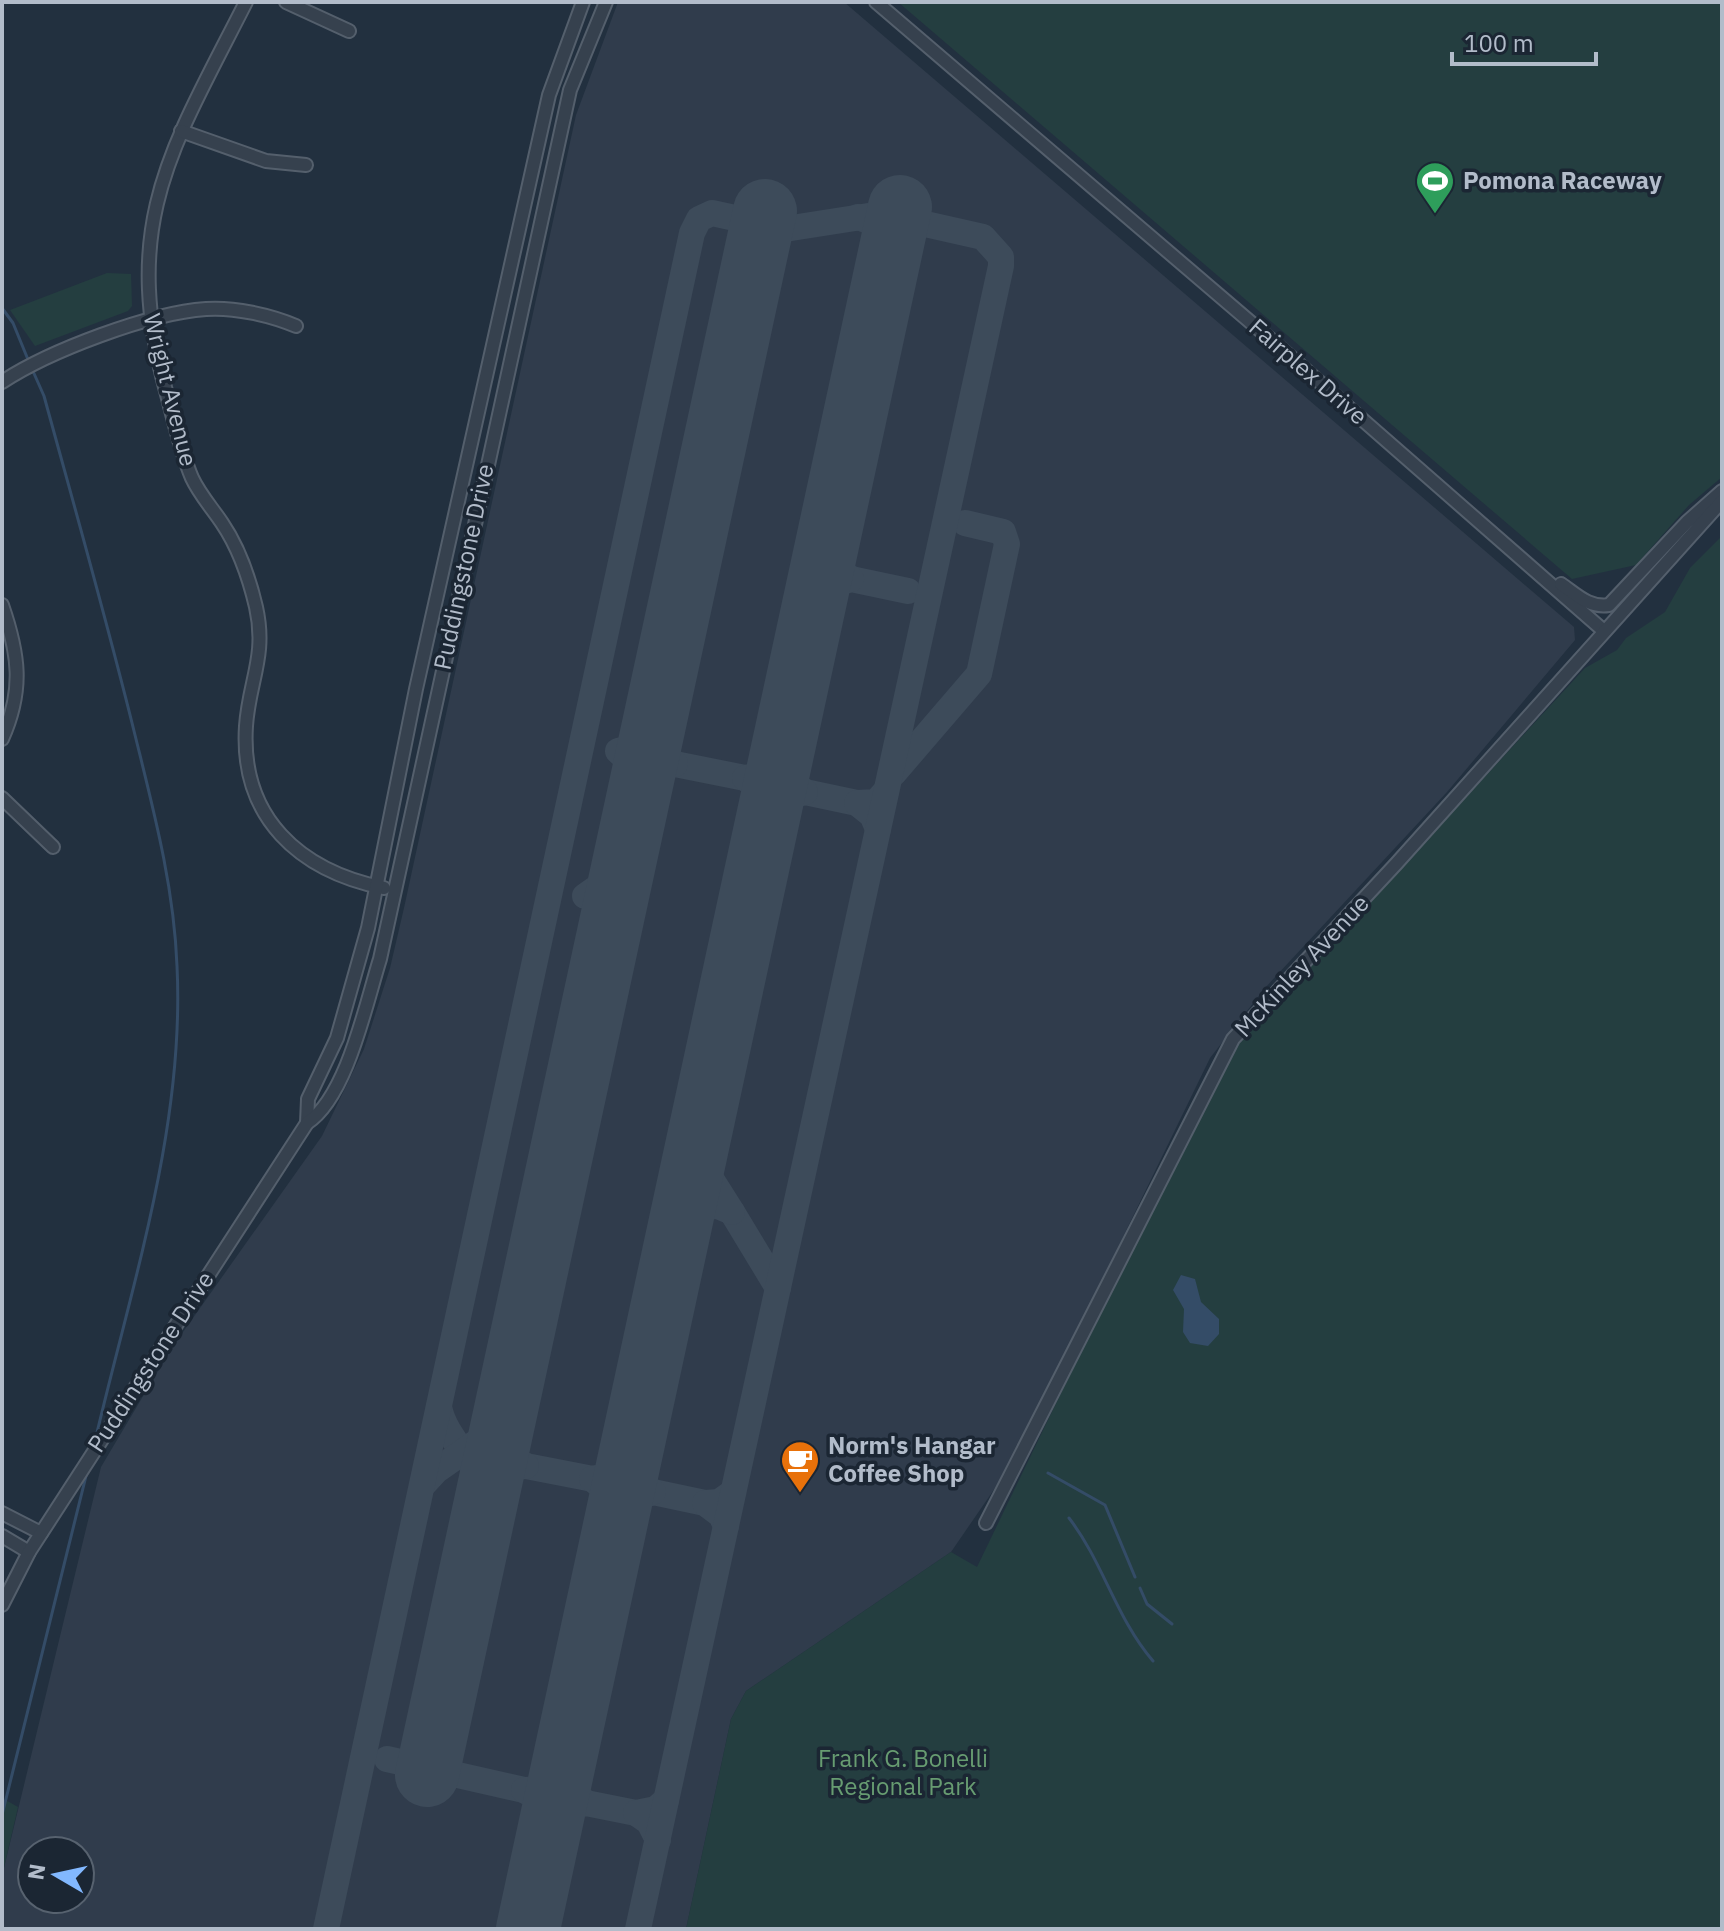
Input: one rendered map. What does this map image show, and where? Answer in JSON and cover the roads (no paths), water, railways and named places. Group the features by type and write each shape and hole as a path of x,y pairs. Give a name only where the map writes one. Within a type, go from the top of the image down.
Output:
{"street":[{"name":"Wright Avenue","path":"246,2 181,131 158,191 150,232 150,321 192,478 234,543 255,606 259,666 246,725 246,752 256,793 267,818 295,850 341,878 395,890"},
{"path":"286,2 349,31"},
{"name":"Puddingstone Drive","path":"307,1123 308,1099 337,1038 377,887 416,689 545,110 583,2"},
{"name":"Puddingstone Drive","path":"2,1605 29,1552 95,1449 307,1123 320,1114 353,1045 380,959 570,90 606,2"},
{"name":"Fairplex Drive","path":"876,2 1604,631"},
{"path":"181,131 266,161 306,165"},
{"path":"2,382 41,360 150,321 208,309 275,317 296,326"},
{"path":"1525,561 1585,602 1597,606 1609,605 1687,522 1722,491"},
{"path":"1604,631 1722,501"},
{"path":"2,605 17,650 13,714 2,739"},
{"name":"McKinley Avenue","path":"986,1523 1233,1039 1396,864 1604,631"},
{"path":"2,798 53,847"},
{"path":"2,1513 41,1533"},
{"path":"2,1536 29,1552"}],"waterway":[{"path":"2,308 13,323 29,362"},
{"path":"32,369 44,396 149,792 167,878 177,966 173,1086 164,1146 139,1265 95,1441"},
{"path":"2,1815 87,1472"},
{"path":"1048,1473 1105,1505 1135,1577"},
{"path":"1069,1518 1129,1627 1153,1661"},
{"path":"1140,1588 1147,1604 1172,1624"}],"place":[{"name":"Pomona Raceway","path":"1435,215"},
{"name":"Norm's Hangar Coffee Shop","path":"800,1494"}],"park label":[{"name":"Frank G. Bonelli Regional Park","path":"903,1773"}]}
